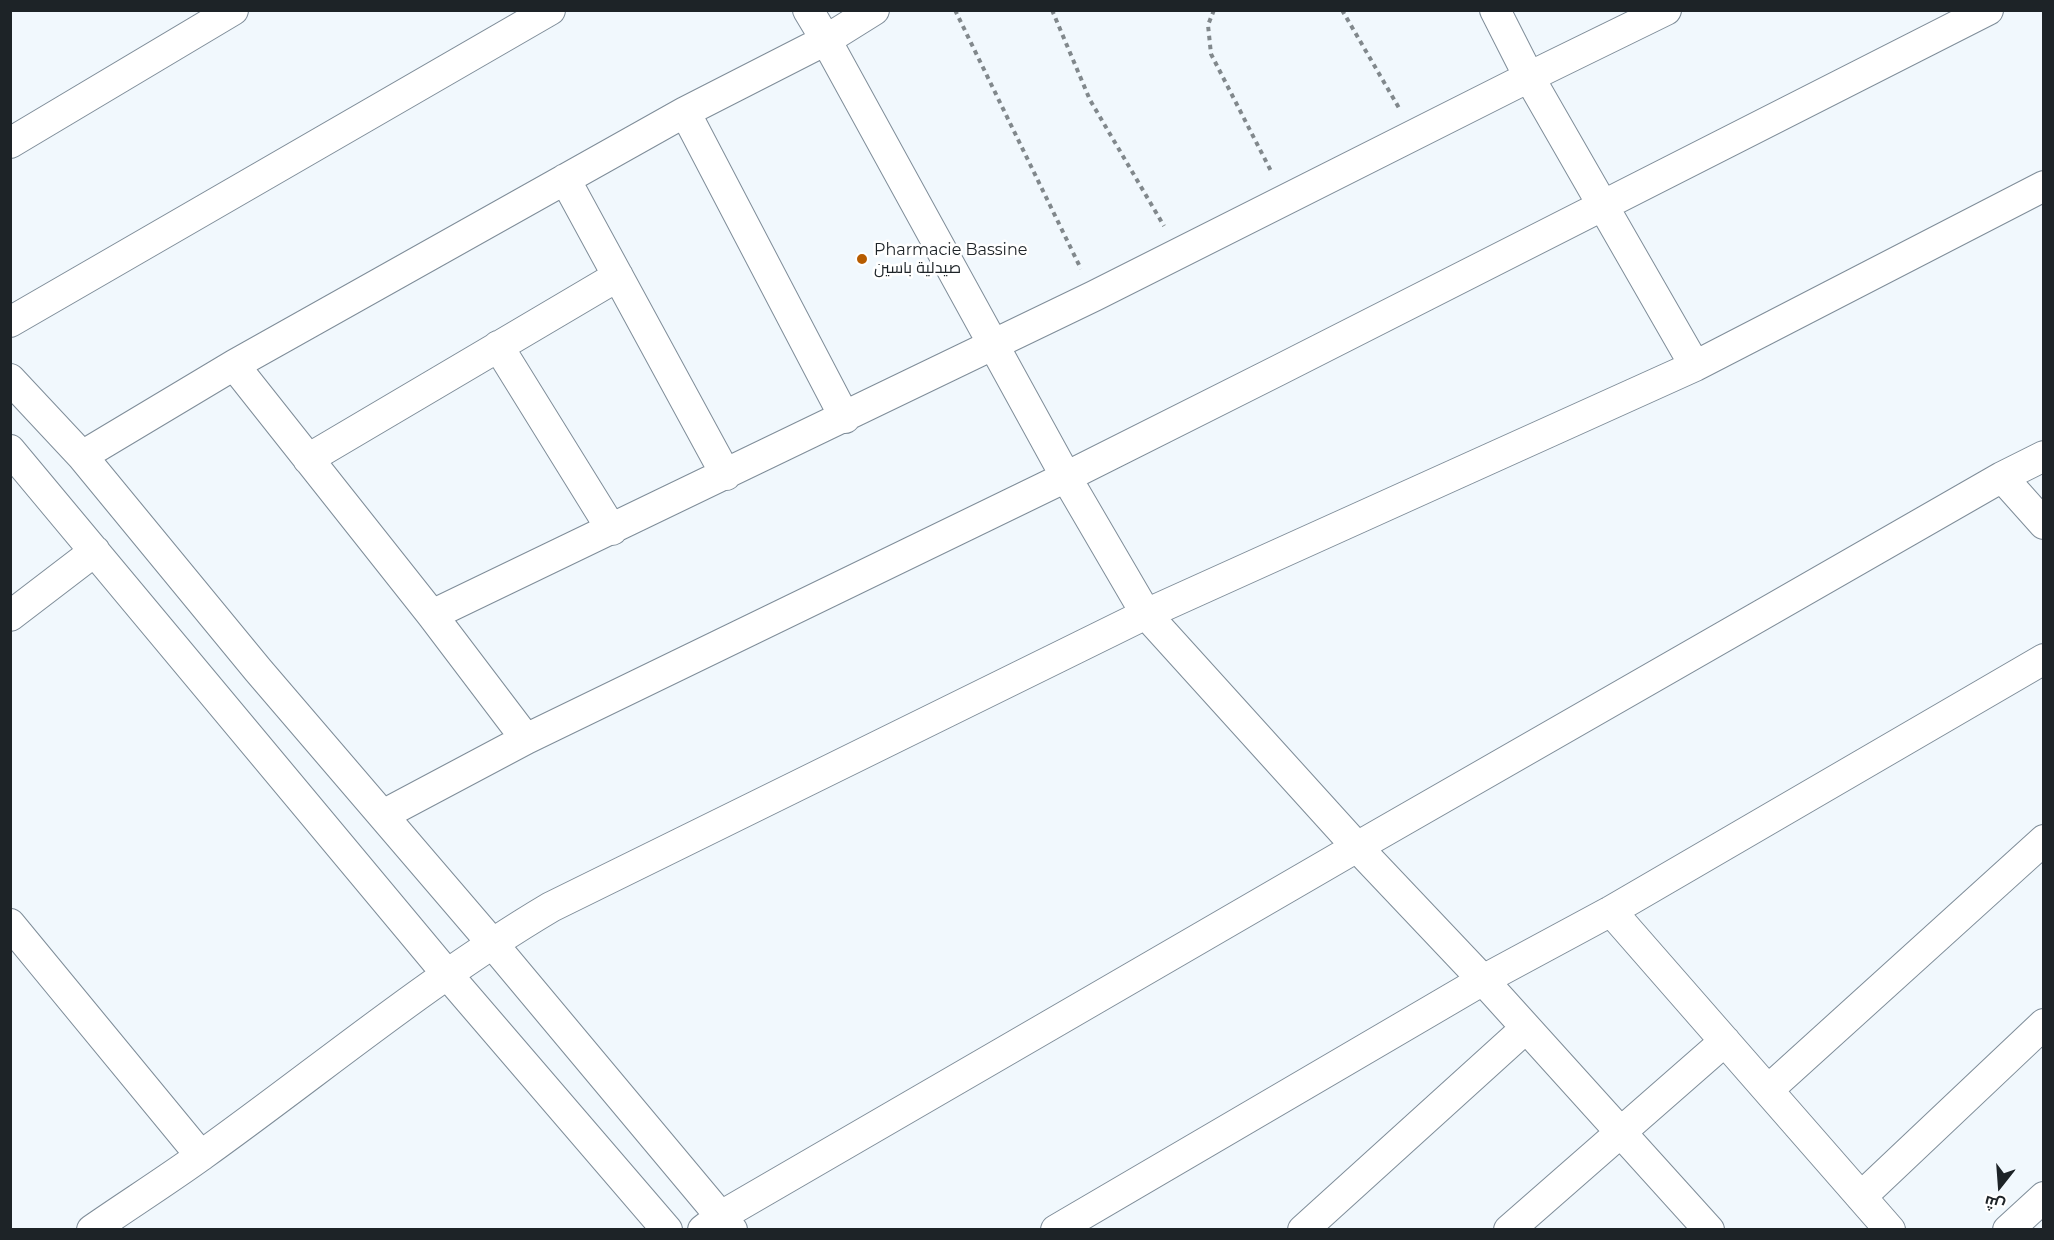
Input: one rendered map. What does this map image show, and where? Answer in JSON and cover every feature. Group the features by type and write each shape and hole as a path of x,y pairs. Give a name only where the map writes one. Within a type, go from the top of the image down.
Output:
{"street":[{"path":"10,143 233,10"},
{"path":"10,322 550,10"},
{"path":"807,10 826,40 1066,477 1146,614 1357,847 1483,980 1621,1132 1700,1226"},
{"path":"82,456 234,365 685,112 826,40 874,10"},
{"path":"1495,10 1529,77 1695,366"},
{"path":"432,615 845,418 1094,296 1666,10"},
{"path":"383,815 526,739 1066,477 1988,10"},
{"path":"685,112 845,418"},
{"path":"565,179 726,475"},
{"path":"92,1230 201,1156 492,942 551,907 1146,614 1695,366 2043,186"},
{"path":"308,459 618,276"},
{"path":"498,346 612,530"},
{"path":"234,365 432,615 526,739"},
{"path":"10,379 82,456 258,670 492,942 718,1225 1357,847 2002,477 2043,456"},
{"path":"10,450 447,974 667,1230"},
{"path":"2002,477 2043,524"},
{"path":"10,616 95,551"},
{"path":"1056,1230 1483,980 1611,911 2043,659"},
{"path":"1768,1090 2043,840"},
{"path":"1611,911 1890,1230"},
{"path":"10,924 201,1156"},
{"path":"1861,1197 2043,1024"},
{"path":"1303,1230 1526,1028"},
{"path":"1509,1230 1725,1041"},
{"path":"2008,1230 2043,1197"}],"path":[{"path":"955,10 1094,296"},
{"path":"1052,10 1090,100 1180,253"},
{"path":"1214,10 1208,25 1211,54 1287,200"},
{"path":"1342,10 1414,135"}],"place":[{"name":"Pharmacie Bassine صيدلية باسين","path":"862,259"}]}
